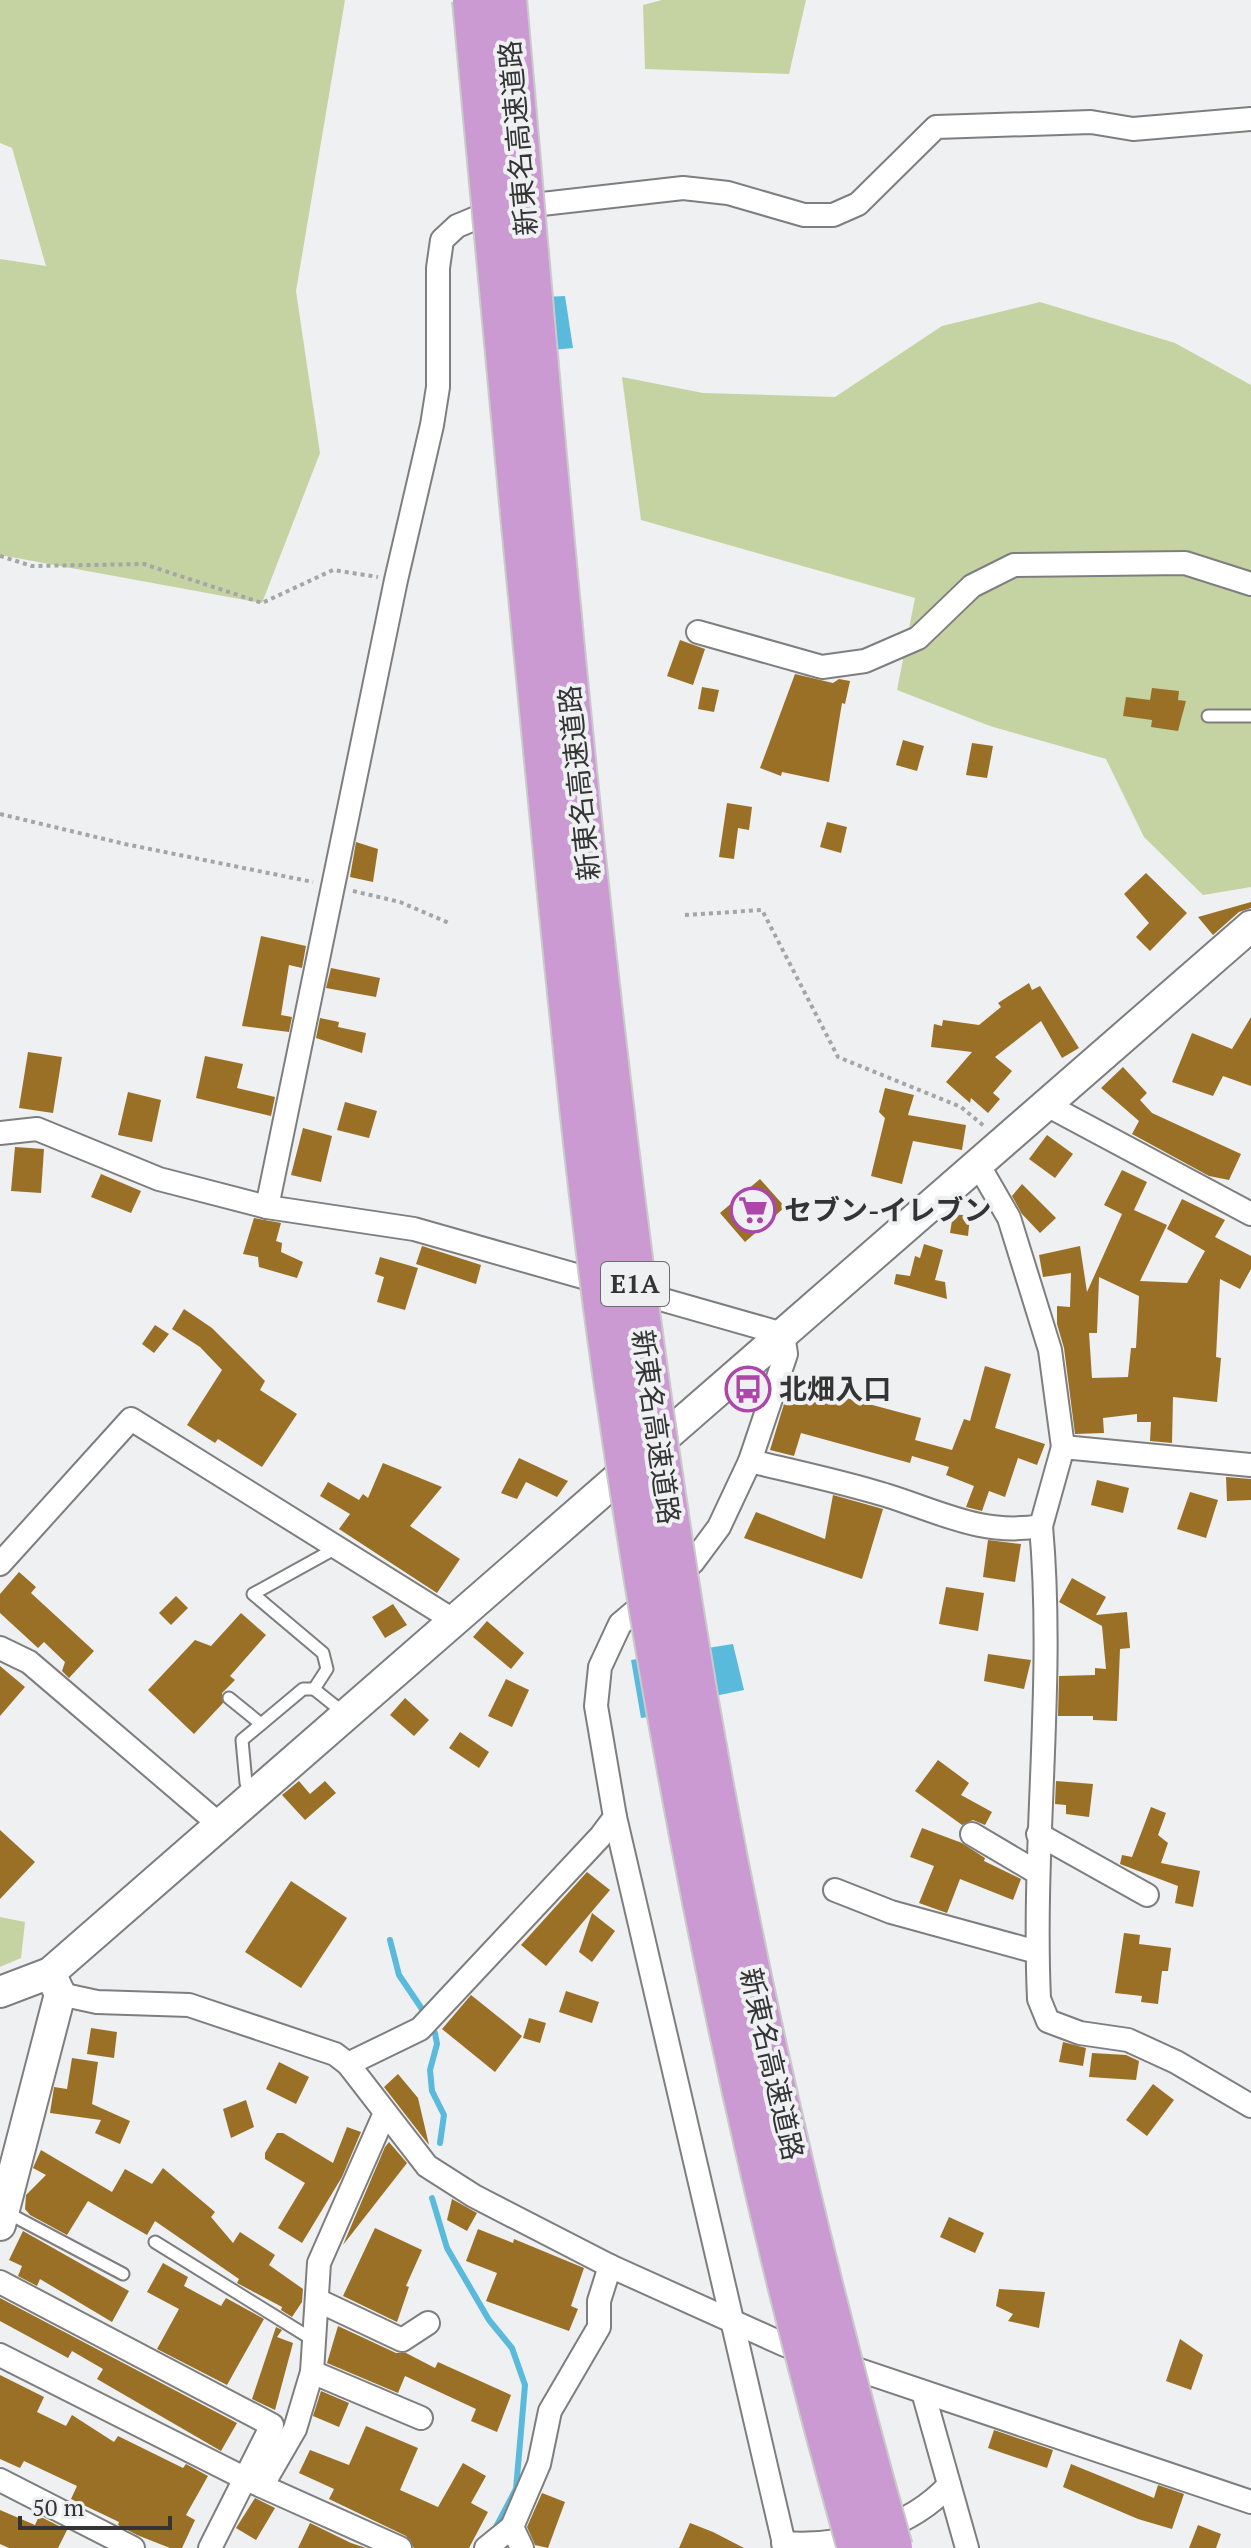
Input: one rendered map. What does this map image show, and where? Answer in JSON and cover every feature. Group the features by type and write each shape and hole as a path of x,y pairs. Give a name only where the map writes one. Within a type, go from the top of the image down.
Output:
{"highway":[{"name":"新東名高速道路","path":"473,0 541,735 589,1186 618,1405 655,1637 711,1934 767,2189 858,2548"},
{"name":"新東名高速道路","path":"506,0 577,759 622,1181 650,1396 686,1631 743,1930 798,2180 892,2548"}],"street":[{"path":"267,1207 438,387 438,268 442,240 457,226 498,209 683,188 728,193 804,215 833,215 858,204 936,127 1091,122 1133,129 1251,119"},
{"path":"698,632 822,667 865,661 918,638 972,586 1014,565 1185,563 1251,584"},
{"path":"2,2218 55,1983 220,1825 1251,926"},
{"path":"1047,1105 1251,1214"},
{"path":"0,1133 37,1129 159,1179 267,1207 414,1229 783,1334"},
{"path":"979,1166 1009,1218 1050,1350 1063,1447 1041,1526 1047,1588 1038,1834 1039,1999 1048,2021 1080,2033 1128,2040 1176,2062 1251,2106"},
{"path":"783,1334 786,1354 750,1461 708,1546 620,1624 608,1645 595,1688 599,1731 615,1817 784,2545 818,2544 892,2525 923,2510 949,2485"},
{"path":"0,1564 131,1419 453,1620"},
{"path":"1063,1447 1251,1465"},
{"path":"750,1461 877,1492 973,1524 1012,1531 1041,1526"},
{"path":"0,1648 29,1662 220,1825"},
{"path":"348,2064 420,2029 600,1837 615,1817"},
{"path":"972,1834 1038,1873"},
{"path":"1038,1834 1147,1895"},
{"path":"835,1890 891,1912 1037,1952"},
{"path":"0,1992 55,1983 97,2002 189,2005 335,2054 348,2064 427,2166 450,2182 610,2266 785,2345 1251,2502"},
{"path":"210,2548 254,2482 295,2429 312,2372 319,2263 385,2113"},
{"path":"486,2548 512,2527 539,2464 550,2411 599,2327 599,2301 610,2266"},
{"path":"0,2282 272,2425 254,2482"},
{"path":"317,2300 402,2340 428,2323"},
{"path":"0,2355 254,2482 400,2548"},
{"path":"312,2372 421,2418"},
{"path":"923,2392 967,2548"},
{"path":"0,2480 93,2539 133,2548"},
{"path":"512,2527 522,2548"}],"lane":[{"path":"1208,716 1251,716"},
{"path":"314,1689 327,1669 323,1653 253,1594 339,1547"},
{"path":"256,1794 246,1783 242,1740 303,1689 314,1689 347,1715"},
{"path":"229,1698 261,1724"},
{"path":"2,2218 123,2274"},
{"path":"155,2242 315,2341"}],"path":[{"path":"0,556 32,566 144,564 262,603 333,570 396,580"},
{"path":"0,814 125,844 400,902 449,923"},
{"path":"685,915 762,910 838,1057 961,1107 1005,1143"}],"green space":[{"path":"0,0 345,0 296,291 320,453 262,603 0,555 0,259 46,266 12,148 0,143"},
{"path":"662,0 806,0 789,74 645,69 643,5"},
{"path":"1040,302 1175,343 1251,385 1251,887 1203,895 1144,837 1106,759 990,726 897,690 915,598 641,520 622,377 703,393 835,397 942,326"},
{"path":"0,1917 25,1922 21,1958 0,1967"}],"water":[{"path":"565,296 573,348 489,356 523,298"},
{"path":"733,1644 744,1690 710,1697 711,1708 641,1718 631,1660"}],"building":[{"path":"680,640 705,649 693,685 667,676"},
{"path":"795,674 833,683 839,679 850,681 845,704 842,703 829,782 782,772 781,776 760,768"},
{"path":"702,687 719,690 714,712 698,709"},
{"path":"1152,688 1179,691 1178,700 1186,701 1178,731 1151,727 1152,720 1123,716 1126,697 1150,700"},
{"path":"903,740 924,746 917,771 896,765"},
{"path":"972,743 993,746 987,778 966,775"},
{"path":"727,803 752,807 749,830 738,828 734,859 719,857"},
{"path":"827,822 847,827 841,853 820,847"},
{"path":"356,842 378,849 373,882 350,877"},
{"path":"1146,873 1187,913 1150,951 1136,937 1149,923 1124,894"},
{"path":"1251,902 1251,908 1239,912 1213,935 1198,917"},
{"path":"261,936 306,946 302,968 289,965 281,1015 292,1017 289,1032 242,1026"},
{"path":"331,968 380,978 376,997 326,988"},
{"path":"1029,983 1032,990 1040,986 1079,1048 1062,1058 1041,1021 995,1057 1012,1071 993,1093 1000,1099 988,1113 971,1098 970,1103 946,1082 972,1052 931,1047 934,1024 942,1026 943,1020 979,1025 1001,1007 998,1003"},
{"path":"1251,1017 1251,1086 1223,1076 1213,1096 1172,1082 1192,1033 1232,1049"},
{"path":"320,1018 339,1022 338,1027 366,1033 362,1053 316,1038"},
{"path":"28,1052 62,1057 53,1113 19,1108"},
{"path":"205,1056 243,1064 237,1088 275,1097 271,1116 196,1098"},
{"path":"1123,1067 1147,1093 1140,1100 1152,1113 1241,1154 1229,1180 1209,1176 1132,1134 1139,1121 1101,1088"},
{"path":"885,1088 914,1095 908,1115 966,1125 962,1150 913,1141 902,1184 871,1176 885,1118 879,1112"},
{"path":"128,1092 161,1100 152,1142 118,1135"},
{"path":"345,1102 377,1111 369,1138 337,1130"},
{"path":"303,1128 332,1136 321,1182 291,1175"},
{"path":"1047,1135 1073,1154 1055,1178 1029,1159"},
{"path":"15,1147 44,1149 41,1193 11,1191"},
{"path":"1122,1170 1147,1182 1134,1210 1167,1225 1140,1281 1187,1283 1205,1251 1167,1229 1182,1199 1225,1220 1215,1237 1251,1256 1251,1269 1240,1289 1220,1279 1216,1357 1221,1358 1217,1402 1173,1397 1172,1443 1150,1441 1151,1422 1137,1422 1137,1414 1103,1418 1104,1433 1075,1434 1064,1348 1057,1324 1057,1306 1070,1307 1071,1273 1043,1277 1039,1255 1080,1246 1087,1292 1122,1214 1104,1205","holes":["1099,1277 1139,1296 1136,1348 1131,1348 1128,1377 1092,1378 1089,1333 1097,1333"]},
{"path":"101,1174 141,1191 131,1213 91,1197"},
{"path":"760,1179 785,1207 745,1242 720,1213"},
{"path":"1022,1184 1056,1218 1040,1233 1022,1214 1012,1196"},
{"path":"953,1214 970,1216 968,1236 950,1233"},
{"path":"254,1218 281,1223 276,1241 282,1243 281,1252 303,1262 297,1278 259,1267 258,1257 243,1254"},
{"path":"924,1244 943,1250 935,1280 945,1282 947,1299 894,1284 896,1274 910,1276 915,1256 920,1258"},
{"path":"422,1246 481,1265 476,1284 416,1264"},
{"path":"380,1257 418,1268 405,1310 377,1302 384,1277 375,1274"},
{"path":"184,1309 212,1328 265,1381 260,1390 297,1414 262,1467 218,1439 215,1443 187,1425 222,1370 200,1347 172,1329"},
{"path":"155,1325 169,1334 154,1353 142,1344"},
{"path":"985,1366 1011,1374 995,1428 1045,1444 1037,1465 1018,1458 1005,1497 989,1491 982,1511 966,1507 974,1486 946,1475 949,1467 912,1456 910,1463 801,1433 794,1456 770,1450 787,1394 806,1399 809,1388 921,1418 915,1440 952,1450 964,1419 970,1421"},
{"path":"519,1458 568,1481 557,1497 526,1482 517,1499 501,1493"},
{"path":"383,1463 442,1487 410,1526 460,1559 437,1593 339,1529 350,1514 320,1496 328,1482 359,1500 363,1494 368,1498"},
{"path":"1226,1477 1251,1479 1251,1500 1227,1501"},
{"path":"1097,1480 1129,1488 1123,1513 1091,1505"},
{"path":"1190,1492 1218,1500 1206,1538 1177,1529"},
{"path":"833,1495 883,1509 862,1579 744,1538 756,1512 825,1539"},
{"path":"988,1540 1021,1544 1015,1582 983,1577"},
{"path":"19,1572 36,1587 31,1593 94,1651 69,1678 62,1671 65,1662 44,1642 38,1648 0,1613 0,1594"},
{"path":"1072,1578 1106,1597 1096,1615 1127,1612 1130,1648 1120,1649 1117,1721 1093,1720 1093,1716 1058,1716 1059,1676 1095,1675 1095,1668 1106,1669 1102,1626 1059,1602"},
{"path":"946,1587 984,1593 978,1631 939,1624"},
{"path":"176,1596 188,1608 171,1625 159,1613"},
{"path":"393,1604 407,1625 385,1638 372,1617"},
{"path":"241,1613 266,1635 230,1676 235,1680 222,1693 223,1703 194,1734 148,1690 195,1640 211,1646"},
{"path":"487,1621 524,1653 511,1669 473,1637"},
{"path":"988,1654 1031,1660 1024,1689 984,1681"},
{"path":"0,1666 25,1687 0,1716"},
{"path":"506,1679 529,1690 512,1727 488,1716"},
{"path":"405,1698 429,1720 414,1736 390,1715"},
{"path":"460,1732 489,1752 479,1768 449,1748"},
{"path":"938,1760 969,1783 961,1795 992,1812 985,1825 973,1820 962,1825 915,1791"},
{"path":"299,1781 310,1794 325,1781 336,1793 305,1820 282,1795"},
{"path":"1056,1781 1093,1784 1089,1817 1066,1814 1066,1805 1055,1804"},
{"path":"1151,1807 1166,1813 1158,1835 1168,1843 1161,1863 1200,1871 1193,1907 1175,1903 1178,1886 1120,1864 1122,1855 1132,1857"},
{"path":"922,1828 962,1843 985,1858 984,1861 1021,1879 1013,1900 960,1879 947,1913 919,1903 934,1866 910,1857"},
{"path":"0,1830 35,1862 0,1899"},
{"path":"587,1872 610,1890 546,1966 521,1945"},
{"path":"291,1881 347,1918 301,1988 245,1952"},
{"path":"592,1913 615,1931 592,1962 579,1952"},
{"path":"1124,1933 1140,1935 1139,1944 1171,1948 1168,1971 1162,1971 1158,2004 1141,2002 1142,1996 1115,1993"},
{"path":"566,1991 599,2002 592,2023 559,2012"},
{"path":"471,1995 522,2036 495,2072 442,2029"},
{"path":"529,2018 546,2023 540,2043 523,2038"},
{"path":"91,2028 117,2032 114,2058 87,2054"},
{"path":"1063,2042 1086,2048 1083,2066 1059,2062"},
{"path":"1092,2053 1126,2055 1139,2061 1136,2080 1089,2077"},
{"path":"72,2058 98,2062 92,2104 130,2121 120,2144 95,2133 101,2120 50,2113 54,2087 67,2089"},
{"path":"279,2062 309,2077 296,2104 266,2089"},
{"path":"398,2074 418,2098 429,2145 384,2087"},
{"path":"1153,2084 1174,2100 1147,2136 1126,2120"},
{"path":"246,2100 254,2127 231,2138 223,2109"},
{"path":"347,2127 361,2132 342,2177 302,2243 278,2228 305,2183 265,2159 265,2153 277,2133 283,2133 333,2163"},
{"path":"389,2142 407,2163 343,2245 385,2147"},
{"path":"41,2150 112,2192 125,2169 152,2184 163,2168 215,2212 211,2217 233,2243 240,2232 275,2255 269,2265 303,2289 302,2302 292,2317 281,2310 282,2307 237,2283 239,2279 155,2221 147,2235 88,2201 67,2235 30,2215 25,2209 26,2195 46,2175 33,2168"},
{"path":"452,2199 477,2213 467,2231 447,2220"},
{"path":"949,2217 984,2233 975,2253 940,2237"},
{"path":"375,2228 422,2250 406,2286 409,2287 397,2322 343,2296"},
{"path":"478,2229 513,2243 514,2239 584,2268 571,2306 578,2309 569,2331 486,2301 497,2273 466,2261"},
{"path":"23,2231 129,2291 112,2322 40,2279 37,2286 18,2276 22,2266 9,2260"},
{"path":"163,2263 188,2277 184,2286 221,2306 226,2298 264,2319 227,2385 157,2349 179,2309 147,2292"},
{"path":"999,2289 1045,2292 1039,2328 1008,2321 1013,2314 996,2306"},
{"path":"0,2298 237,2423 221,2451 97,2379 103,2369 72,2351 68,2358 0,2321"},
{"path":"338,2326 435,2368 438,2362 511,2395 497,2432 471,2421 476,2409 405,2376 398,2393 327,2363"},
{"path":"276,2327 282,2330 277,2337 293,2343 275,2410 252,2399"},
{"path":"1180,2339 1203,2355 1191,2390 1166,2381"},
{"path":"0,2375 44,2397 37,2412 66,2426 72,2415 114,2442 118,2436 183,2468 186,2464 208,2476 186,2515 195,2520 182,2548 170,2548 137,2535 118,2525 119,2522 71,2499 77,2486 24,2461 20,2468 0,2459"},
{"path":"321,2391 349,2403 339,2427 313,2416"},
{"path":"366,2426 418,2448 400,2490 438,2507 463,2463 486,2476 471,2503 488,2512 469,2548 414,2548 406,2536 329,2499 334,2489 299,2473 310,2450 349,2465"},
{"path":"994,2430 1053,2450 1047,2468 988,2448"},
{"path":"1071,2464 1154,2498 1158,2485 1184,2494 1172,2529 1138,2519 1063,2487"},
{"path":"542,2493 565,2502 548,2548 535,2545 527,2527"},
{"path":"255,2498 275,2508 256,2540 236,2528"},
{"path":"0,2510 35,2525 39,2516 67,2530 58,2548 9,2548 0,2544"},
{"path":"310,2523 351,2543 366,2548 298,2548"},
{"path":"690,2523 713,2532 744,2548 679,2548"},
{"path":"1198,2525 1221,2534 1216,2548 1189,2548"}],"waterway":[{"path":"390,1940 399,1975 422,2009"},
{"path":"435,2033 437,2044 430,2070 432,2091 444,2115 440,2143"},
{"path":"432,2198 447,2248 489,2320 512,2348 525,2385 516,2489 495,2529"}],"place":[{"name":"セブン-イレブン","path":"753,1210"},
{"name":"北畑入口","path":"748,1389"}]}
